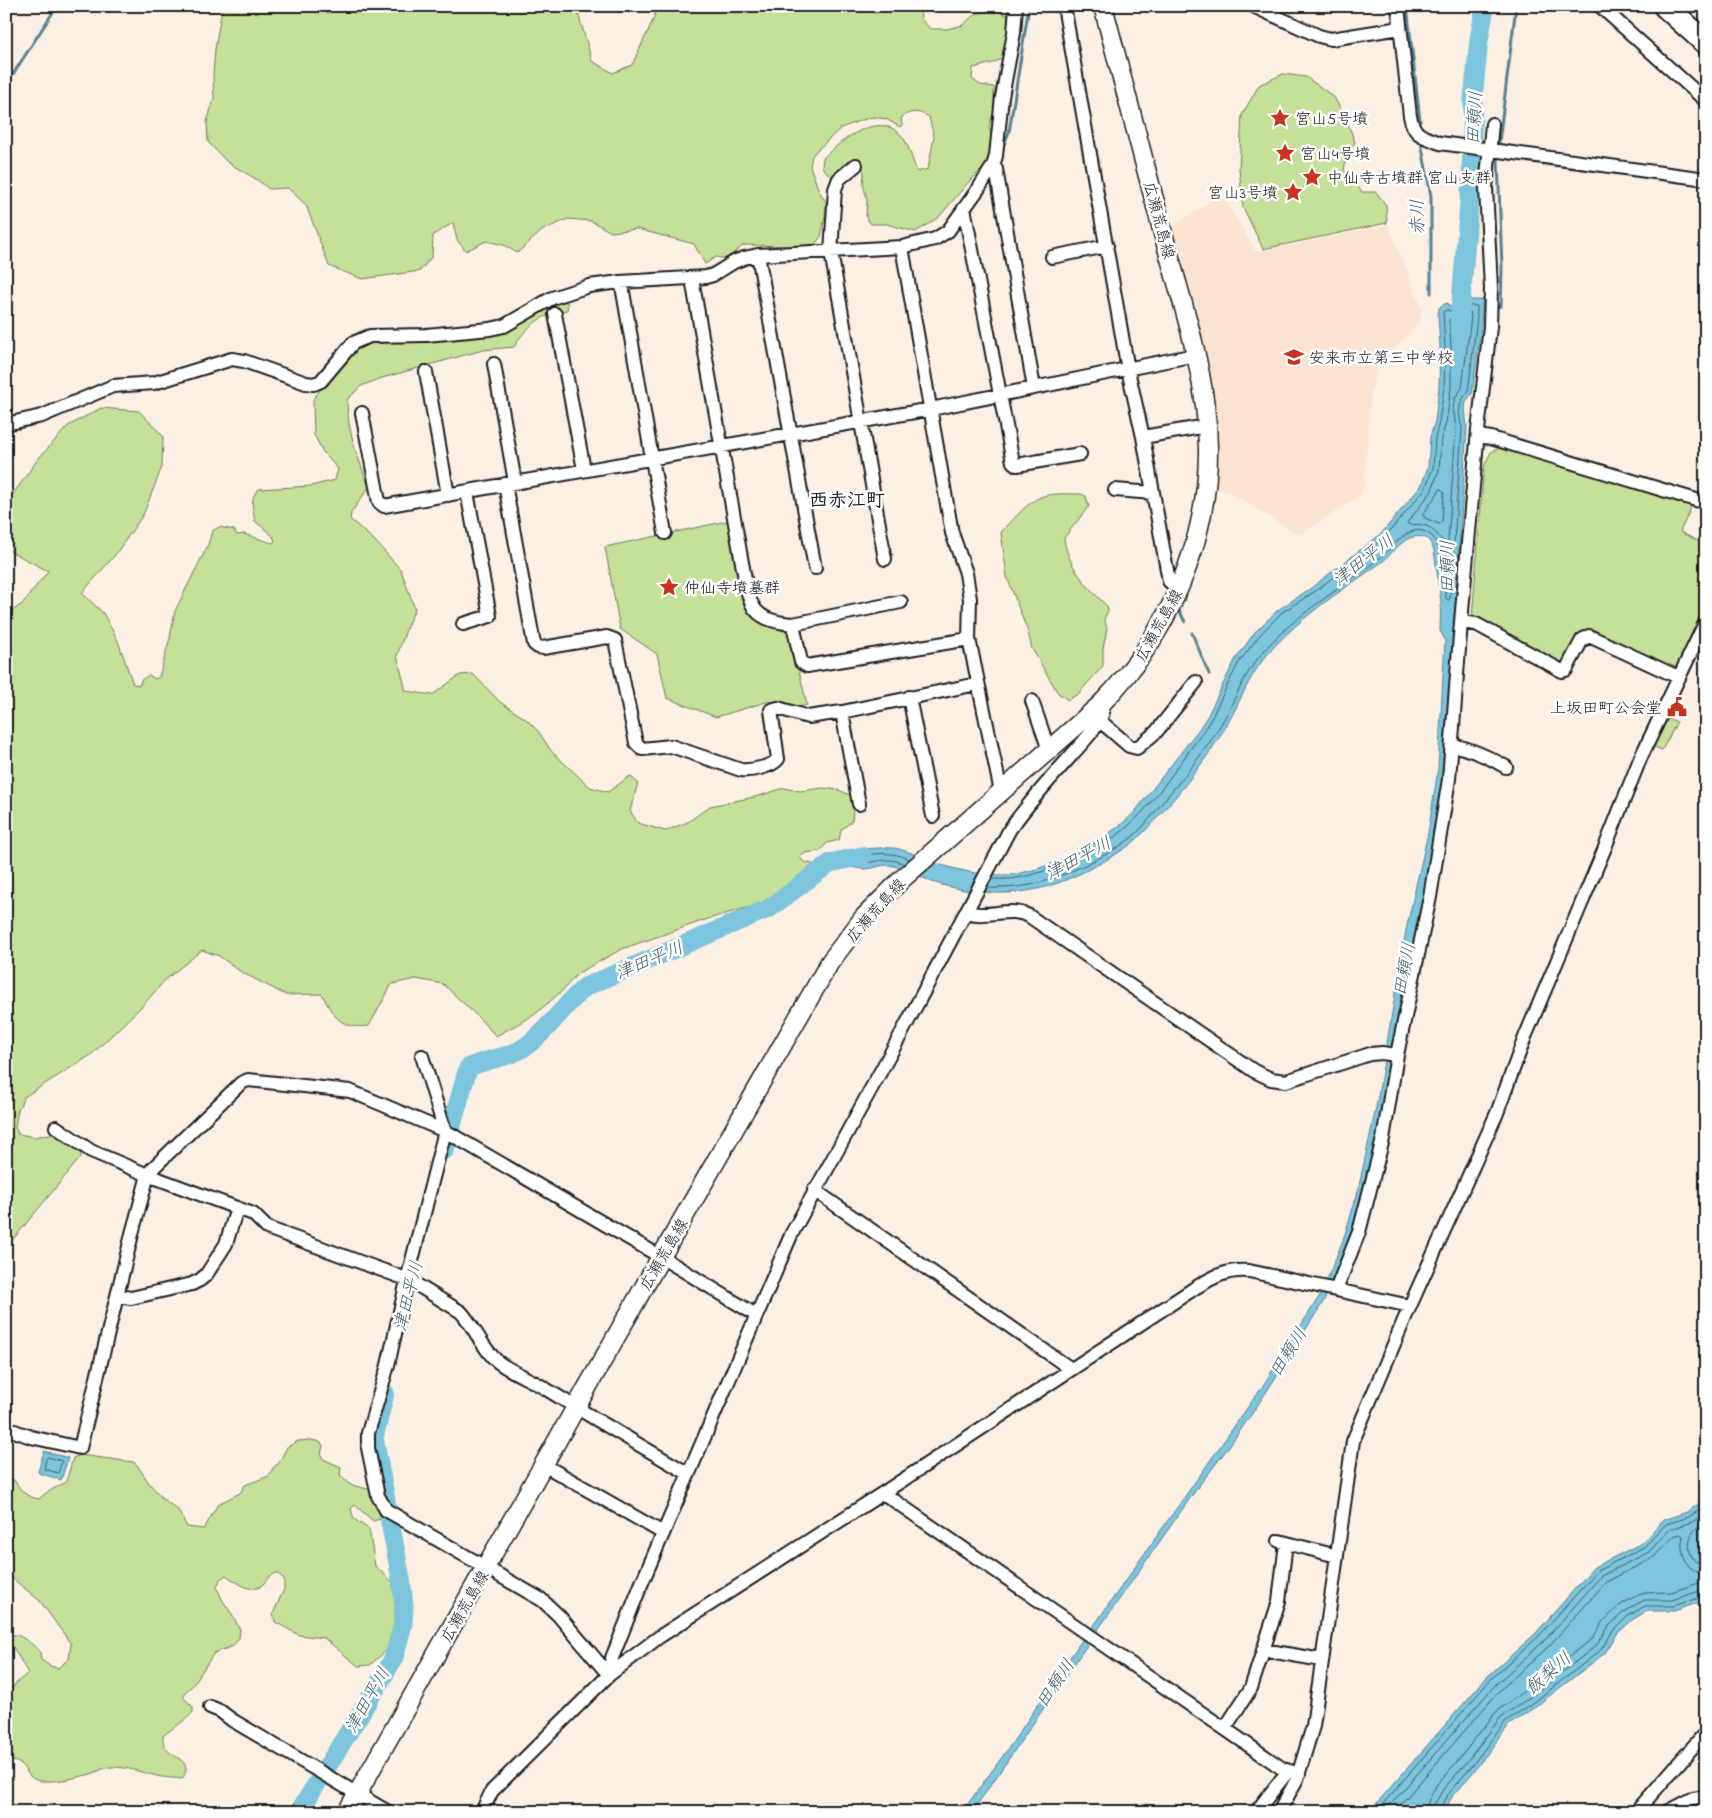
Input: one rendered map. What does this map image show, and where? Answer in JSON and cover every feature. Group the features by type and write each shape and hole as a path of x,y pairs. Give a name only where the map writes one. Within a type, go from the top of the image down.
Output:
{"highway":[{"path":"1665,6 1706,43"},
{"path":"1676,6 1706,32"}],"main road":[{"name":"広瀬荒島線","path":"347,1812 830,962 864,917 930,853 1048,750 1099,713 1142,657 1160,627 1178,590 1190,559 1201,519 1208,468 1207,426 1202,386 1186,316 1103,6"}],"street":[{"path":"6,424 42,416 113,386 154,383 232,359 244,361 306,383 314,384 321,381 353,343 370,336 426,335 504,326 552,298 589,286 714,275 734,262 758,255 902,247 923,243 948,231 992,166 999,142 1002,97 1014,33 1016,6"},
{"path":"1064,6 1128,370 1143,437 1169,581 1178,590"},
{"path":"1253,6 1319,36 1331,38 1400,28"},
{"path":"1398,6 1412,127 1420,136 1445,144 1706,179"},
{"path":"1600,6 1706,101"},
{"path":"1334,1290 1358,1232 1382,1139 1391,1054 1430,897 1449,779 1460,622 1490,327 1490,257 1486,188 1488,149 1492,124"},
{"path":"856,166 839,179 835,189 831,252 884,559"},
{"path":"992,166 996,169 1034,388"},
{"path":"964,208 1013,462 1017,465 1080,454"},
{"path":"1052,257 1107,246"},
{"path":"902,247 952,533 966,573 970,599 969,639 1001,792"},
{"path":"758,255 815,568"},
{"path":"692,278 742,563 752,605 761,616 793,624 901,602"},
{"path":"622,286 665,533"},
{"path":"555,314 584,470"},
{"path":"362,413 380,504 384,506 860,420 931,409 1195,355"},
{"path":"494,364 534,644 543,648 607,637 615,640 636,743 640,748 645,750 671,746 741,770 747,770 775,763 778,759 771,710 778,708 808,717 842,712 977,684"},
{"path":"426,372 448,495"},
{"path":"1143,437 1207,426"},
{"path":"1478,436 1491,438 1706,503"},
{"path":"1115,490 1153,493"},
{"path":"463,624 490,616 466,492"},
{"path":"1256,1812 1294,1772 1313,1726 1353,1441 1410,1306 1497,1113 1513,1066 1604,850 1640,759 1706,621"},
{"path":"1460,622 1476,624 1562,671 1566,670 1582,640 1589,636 1678,677"},
{"path":"793,624 801,662 807,666 969,639"},
{"path":"609,1675 612,1658 663,1533 792,1232 899,1038 990,866 1016,822 1099,713 1130,746 1137,748 1156,732 1196,682"},
{"path":"909,697 933,816"},
{"path":"1032,701 1048,750"},
{"path":"842,712 859,804"},
{"path":"1452,745 1469,748 1506,767"},
{"path":"966,912 977,915 1014,911 1029,916 1254,1070 1271,1079 1286,1081 1370,1054 1391,1054"},
{"path":"422,1056 449,1133 368,1439 378,1496 389,1512 542,1600 559,1616 609,1675"},
{"path":"6,1428 80,1448 148,1175 241,1083 248,1080 350,1091 449,1133 756,1315"},
{"path":"56,1127 92,1151 148,1175 253,1214 267,1228 411,1281 461,1312 467,1318 486,1351 499,1363 540,1385 689,1474"},
{"path":"814,1190 1071,1369"},
{"path":"118,1296 131,1298 192,1284 200,1280 226,1244 237,1208"},
{"path":"484,1812 485,1805 492,1792 609,1675 659,1637 1218,1274 1238,1270 1249,1271 1410,1306"},
{"path":"544,1464 663,1533"},
{"path":"883,1493 1225,1728 1294,1772"},
{"path":"1225,1728 1251,1688 1281,1595 1282,1542 1337,1556"},
{"path":"1263,1650 1322,1660"},
{"path":"210,1707 220,1711 232,1720 388,1812"},
{"path":"1636,1812 1706,1732"},
{"path":"1279,1812 1295,1785 1294,1772"},
{"path":"1666,1812 1693,1798 1706,1796"}],"shaded area":[{"name":"安来市立第三中学校","path":"1215,194 1225,200 1256,252 1388,225 1422,308 1420,322 1379,364 1371,393 1364,488 1360,496 1299,535 1228,491 1216,489 1216,450 1168,230 1208,203"}],"green space":[{"path":"223,6 576,6 592,61 613,73 632,65 654,18 656,6 920,6 921,19 930,29 947,29 963,25 975,14 995,10 1009,16 1010,35 1005,57 993,63 973,68 972,79 980,85 994,87 994,111 989,127 994,145 986,165 939,217 916,232 886,224 871,224 866,218 867,200 863,184 864,172 862,166 856,160 833,179 822,167 823,158 849,137 871,127 881,126 891,128 904,138 917,172 928,169 934,137 929,117 915,112 901,118 902,125 900,127 886,119 873,117 841,128 812,156 810,166 819,191 826,202 821,237 814,245 744,245 726,259 716,257 705,264 694,244 637,229 611,232 591,221 568,219 543,230 517,253 504,245 486,241 466,251 457,240 453,223 433,235 432,256 420,271 362,279 329,266 306,205 288,188 269,189 227,162 208,142 207,122 214,99 215,49"},
{"path":"1283,74 1306,77 1334,97 1347,121 1355,142 1347,155 1344,170 1362,192 1376,192 1386,205 1387,223 1263,249 1243,207 1239,168 1242,115 1259,85"},
{"path":"563,301 568,303 567,310 550,314 536,322 524,332 514,347 483,350 382,378 361,386 347,400 351,434 369,487 351,513 350,519 375,541 401,570 415,609 397,656 406,691 432,695 460,675 473,674 500,702 526,719 538,731 552,752 590,787 608,792 630,776 638,783 630,811 638,823 665,831 688,822 710,806 759,796 784,788 800,791 823,788 839,790 854,797 852,821 841,830 839,840 827,843 820,851 805,853 800,858 804,862 813,864 816,868 801,880 760,904 708,919 622,949 578,973 562,991 534,1015 496,1036 443,984 416,979 392,984 369,1026 352,1026 345,1024 330,1010 322,994 286,995 241,972 219,956 202,950 165,980 144,1004 91,1055 24,1097 18,1110 15,1127 18,1134 35,1137 61,1134 80,1150 81,1157 6,1248 6,615 22,604 48,571 6,549 6,504 38,459 68,426 101,408 139,411 163,436 162,467 143,515 115,555 82,593 103,613 118,641 133,684 140,685 141,680 149,675 155,679 159,677 170,638 175,611 208,545 212,531 219,527 234,530 237,535 244,534 272,543 275,541 273,536 255,521 253,500 259,489 311,486 335,480 338,469 323,452 314,435 313,399 355,347 369,341 433,339 532,312"},
{"path":"1502,447 1693,503 1680,532 1706,545 1706,607 1674,673 1588,632 1560,667 1472,618 1484,466 1491,452"},
{"path":"1056,494 1081,494 1086,496 1089,506 1064,538 1069,558 1074,567 1093,592 1107,606 1108,611 1104,619 1107,628 1103,649 1103,666 1078,694 1068,700 1058,693 1032,649 1028,632 1007,577 1001,532 1028,505 1041,497"},
{"path":"732,520 748,606 789,628 807,705 798,707 782,701 766,702 716,717 667,698 657,654 620,629 605,547"},
{"path":"1664,717 1677,722 1662,750 1652,746"},
{"path":"311,1440 320,1442 323,1445 321,1455 323,1459 341,1467 340,1475 351,1485 368,1489 373,1493 380,1519 373,1521 355,1505 351,1509 354,1519 369,1529 375,1566 397,1586 400,1597 393,1635 387,1650 370,1665 358,1666 324,1638 299,1635 275,1622 273,1614 284,1589 284,1579 277,1573 269,1577 258,1588 244,1586 226,1575 220,1579 217,1588 240,1630 239,1638 233,1646 214,1653 193,1685 184,1693 184,1698 193,1707 193,1712 163,1736 167,1750 180,1759 186,1767 182,1779 109,1767 91,1774 72,1778 41,1781 31,1777 18,1763 6,1761 6,1700 15,1684 28,1673 10,1642 10,1635 26,1640 40,1651 41,1660 50,1666 58,1668 69,1659 71,1644 40,1601 6,1573 6,1478 14,1480 27,1495 39,1499 66,1482 73,1458 80,1455 133,1462 163,1499 178,1510 187,1527 204,1529 218,1504 240,1493 245,1485 269,1476 273,1468 279,1463 287,1447 298,1441"}],"water":[{"path":"1453,300 1483,300 1472,394 1466,401 1465,409 1467,427 1444,776 1418,926 1369,1175 1355,1225 1333,1284 1326,1282 1343,1240 1357,1195 1376,1108 1406,930 1428,833 1438,769 1445,640 1440,631 1441,601 1434,550 1428,539 1414,537 1402,543 1382,562 1318,607 1289,632 1258,667 1219,738 1186,784 1137,839 1100,864 1042,888 1011,893 995,893 963,890 932,882 894,866 886,865 861,869 835,863 845,854 852,852 873,848 894,848 904,850 935,863 968,872 994,875 1019,873 1055,863 1073,854 1107,835 1134,813 1199,729 1208,715 1235,660 1255,632 1278,610 1311,588 1381,534 1421,486 1428,467 1430,437 1435,421 1439,387 1439,308 1448,303 1452,307"},
{"path":"1322,1292 1327,1294 1325,1299 1250,1417 1200,1484 1095,1634 1090,1631 1262,1387"},
{"path":"44,1451 68,1458 61,1480 38,1472"},
{"name":"飯梨川","path":"1706,1499 1706,1534 1701,1545 1706,1557 1706,1600 1674,1611 1647,1611 1632,1620 1617,1634 1605,1653 1509,1725 1471,1775 1453,1795 1444,1812 1369,1812 1487,1677 1536,1633 1594,1567 1642,1543 1663,1520 1687,1512"},
{"path":"1086,1634 1092,1638 977,1805 971,1812 958,1812 967,1805 1008,1749"}],"waterway":[{"path":"6,85 55,9 59,6"},
{"path":"1001,152 1009,132 1029,6"},
{"name":"赤川","path":"1407,6 1420,121"},
{"name":"田頼川","path":"1459,326 1471,179 1473,99 1479,40 1485,6"},
{"path":"1499,142 1516,6"},
{"name":"赤川","path":"1421,142 1431,196 1431,293"},
{"path":"1493,307 1501,306 1502,267 1498,160"},
{"path":"1180,612 1185,622"},
{"path":"1192,633 1209,674"},
{"name":"津田平川","path":"445,1150 468,1068 520,1050 538,1036 585,987 770,908 830,863 862,856"},
{"name":"津田平川","path":"299,1812 386,1672 394,1657 403,1624 404,1606 401,1579 374,1438 385,1393"}],"place":[{"name":"宮山5号墳","path":"1280,118"},
{"name":"宮山4号墳","path":"1285,153"},
{"name":"中仙寺古墳群 宮山支群","path":"1312,177"},
{"name":"宮山3号墳","path":"1293,192"},
{"name":"安来市立第三中学校","path":"1294,357"},
{"name":"仲仙寺墳墓群","path":"669,587"},
{"name":"上坂田町公会堂","path":"1677,707"}],"district":[{"name":"西赤江町","path":"847,499"}]}
